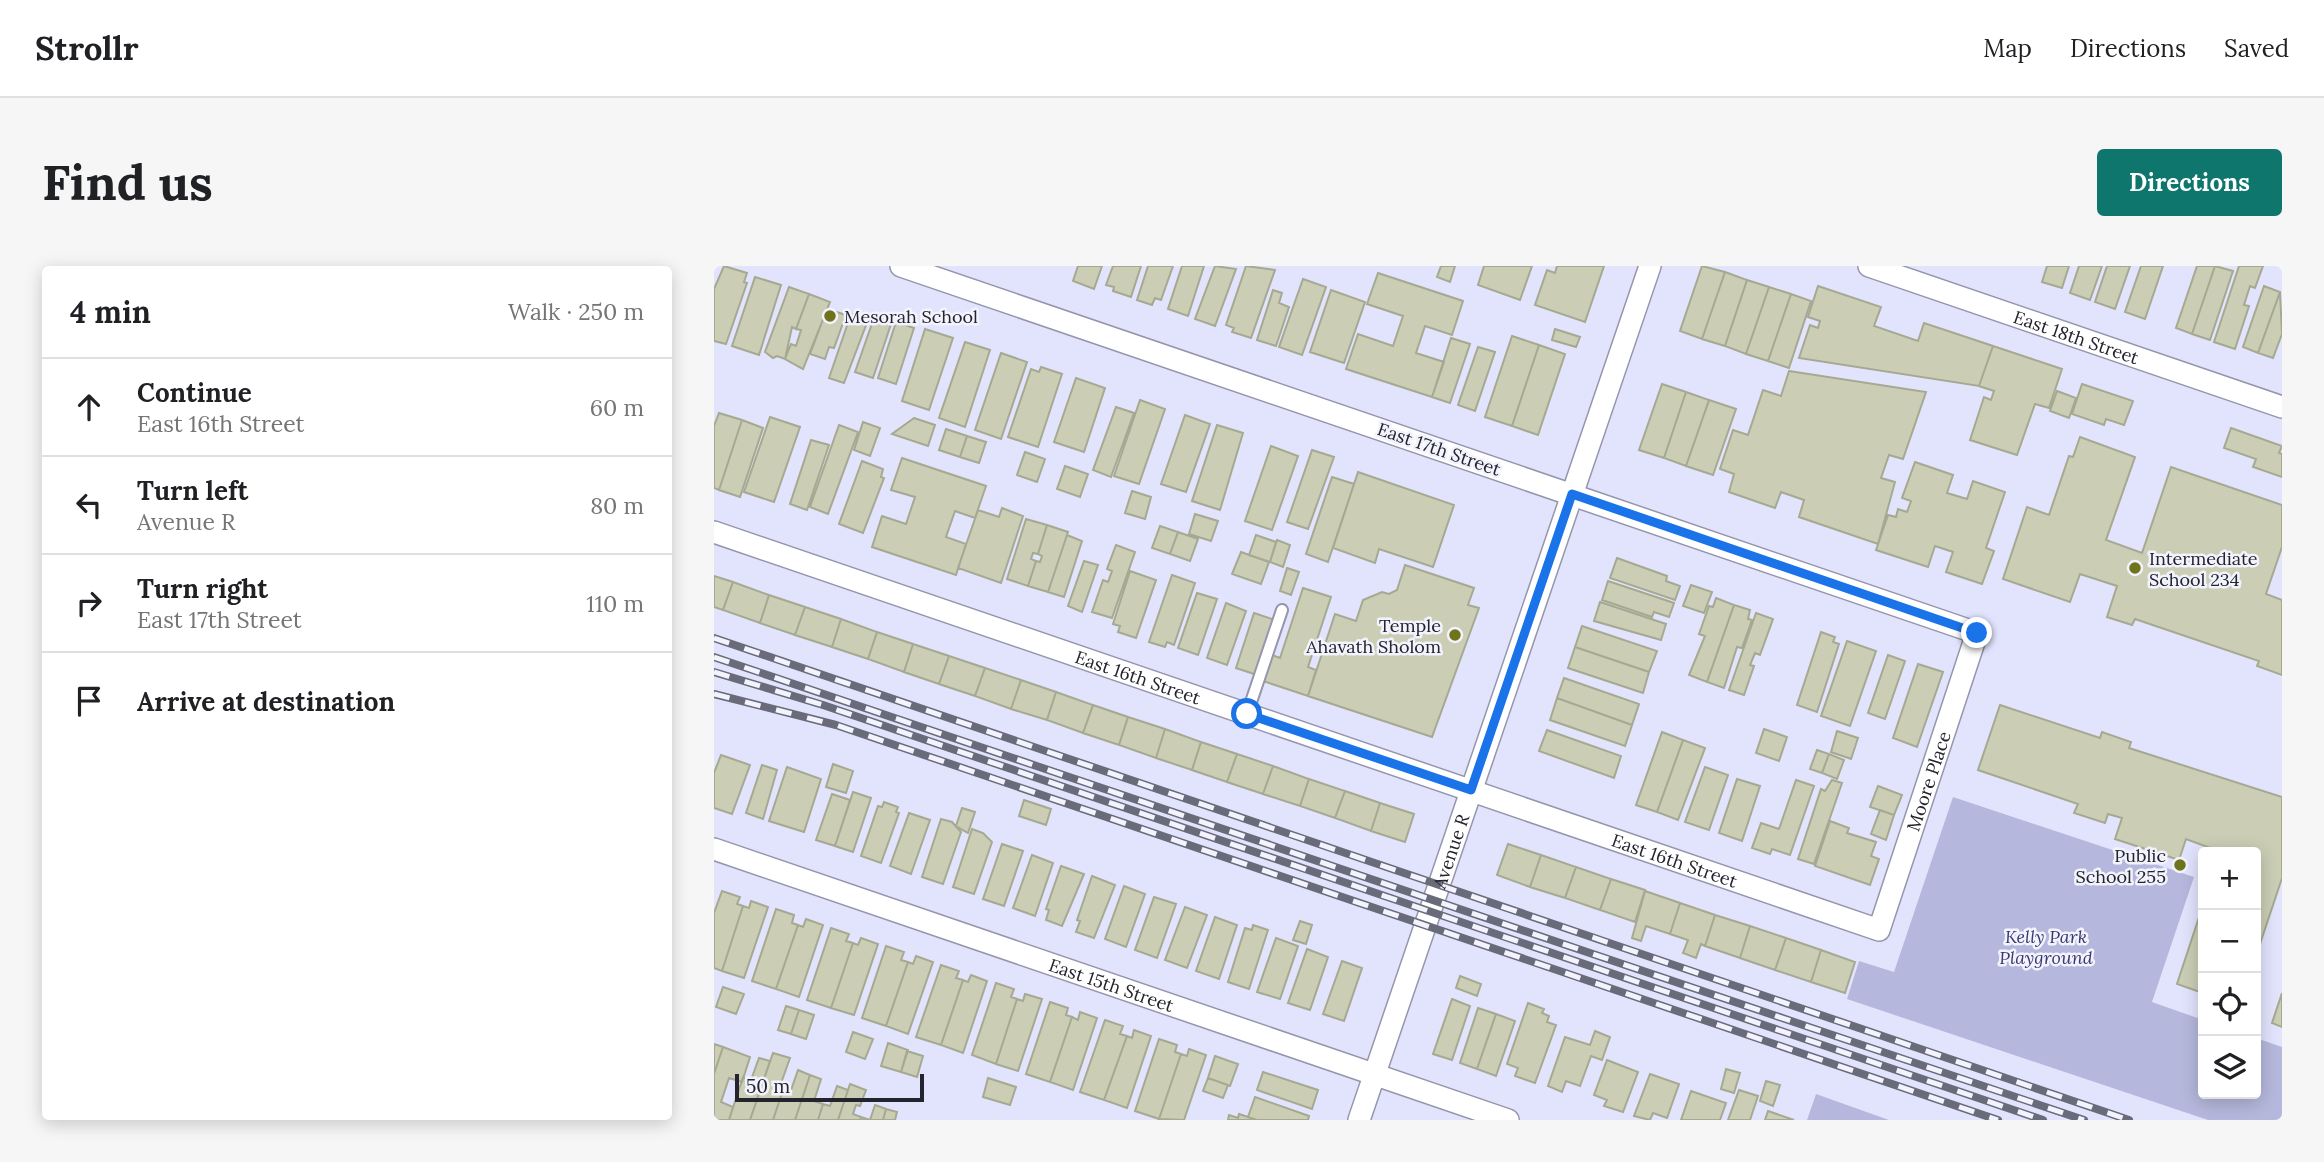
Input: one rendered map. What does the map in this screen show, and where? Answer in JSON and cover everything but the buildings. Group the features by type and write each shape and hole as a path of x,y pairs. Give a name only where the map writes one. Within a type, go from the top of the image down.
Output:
{"street":[{"name":"East 17th Street","path":"901,266 1977,633"},
{"name":"Avenue R","path":"1359,1120 1650,266"},
{"name":"East 18th Street","path":"1869,266 2282,407"},
{"name":"East 16th Street","path":"714,532 1879,930"},
{"name":"Moore Place","path":"1879,930 1977,633"},
{"name":"East 15th Street","path":"714,849 1508,1120"}],"lane":[{"path":"1247,714 1282,610"}],"green space":[{"name":"Kelly Park Playground","path":"1953,797 2194,877 2152,1002 2198,1018 2198,1099 2261,1099 2261,1040 2282,1047 2282,1120 2208,1120 1847,999 1859,961 1894,972"},
{"path":"1816,1094 1889,1120 1807,1120"}],"railway":[{"path":"714,638 2129,1120"},
{"path":"714,657 2084,1120"},
{"path":"714,672 823,705 2043,1120"},
{"path":"714,694 836,725 1998,1120"}],"place":[{"name":"Mesorah School","path":"830,316"},
{"name":"Intermediate School 234","path":"2135,568"},
{"name":"Temple Ahavath Sholom","path":"1455,635"},
{"name":"Public School 255","path":"2180,865"}],"route":[{"path":"1247,714 1471,790 1572,494 1977,633"}]}
